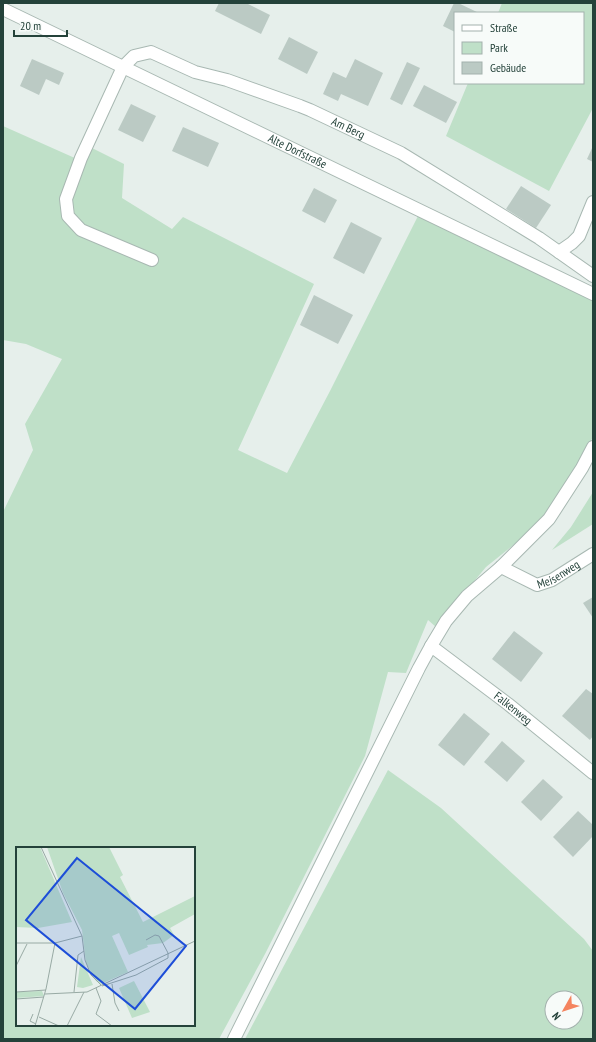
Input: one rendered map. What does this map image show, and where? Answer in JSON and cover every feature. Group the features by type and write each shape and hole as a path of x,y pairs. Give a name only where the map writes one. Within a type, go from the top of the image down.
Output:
{"street":[{"name":"Alte Dorfstraße","path":"3,9 593,294"},
{"name":"Am Berg","path":"123,67 134,56 151,52 195,72 227,80 300,106 402,152 532,234 593,276"},
{"path":"123,67 81,158 66,199 68,216 81,230 152,260"},
{"path":"559,252 579,236 593,202"},
{"path":"234,1039 431,646 446,621 467,596 501,567 549,519 582,468 593,446"},
{"name":"Meisenweg","path":"501,567 537,585 552,580 593,554"},
{"name":"Falkenweg","path":"431,646 592,769"}],"green space":[{"path":"502,3 593,3 593,108 549,191 446,136 468,84 584,84 584,12 498,12"},
{"path":"3,126 77,159 92,148 124,164 122,198 172,229 183,217 314,284 238,450 287,473 418,216 593,300 593,437 561,498 543,521 486,567 436,627 428,620 406,673 388,672 365,756 265,954 219,1039 3,1039 3,512 33,450 25,424 62,359 26,344 3,340"},
{"path":"593,492 593,524 552,550 571,527"},
{"path":"388,770 441,808 584,939 593,951 593,1039 245,1039"}],"building":[{"path":"219,3 246,3 270,15 261,34 215,11"},
{"path":"454,3 458,3 477,12 454,12 454,32 443,26"},
{"path":"289,37 318,52 307,74 278,59"},
{"path":"32,59 64,73 59,85 46,79 39,95 20,86"},
{"path":"355,59 383,73 368,106 341,94 338,101 323,94 333,72 346,78"},
{"path":"407,62 420,68 402,105 390,99"},
{"path":"424,85 457,102 446,123 413,106"},
{"path":"131,104 156,116 143,142 118,130"},
{"path":"183,127 219,143 208,167 172,151"},
{"path":"593,146 593,162 587,159"},
{"path":"521,186 551,205 536,228 506,209"},
{"path":"314,188 337,200 325,223 302,211"},
{"path":"351,222 382,238 364,274 333,258"},
{"path":"314,295 353,315 338,344 300,325"},
{"path":"593,597 593,618 583,603"},
{"path":"514,631 543,653 521,682 492,659"},
{"path":"586,689 593,694 593,736 590,740 562,716"},
{"path":"464,713 490,734 464,766 438,745"},
{"path":"502,741 525,761 507,782 484,762"},
{"path":"543,779 563,797 541,821 521,802"},
{"path":"578,811 593,825 593,836 573,857 553,837"}]}
